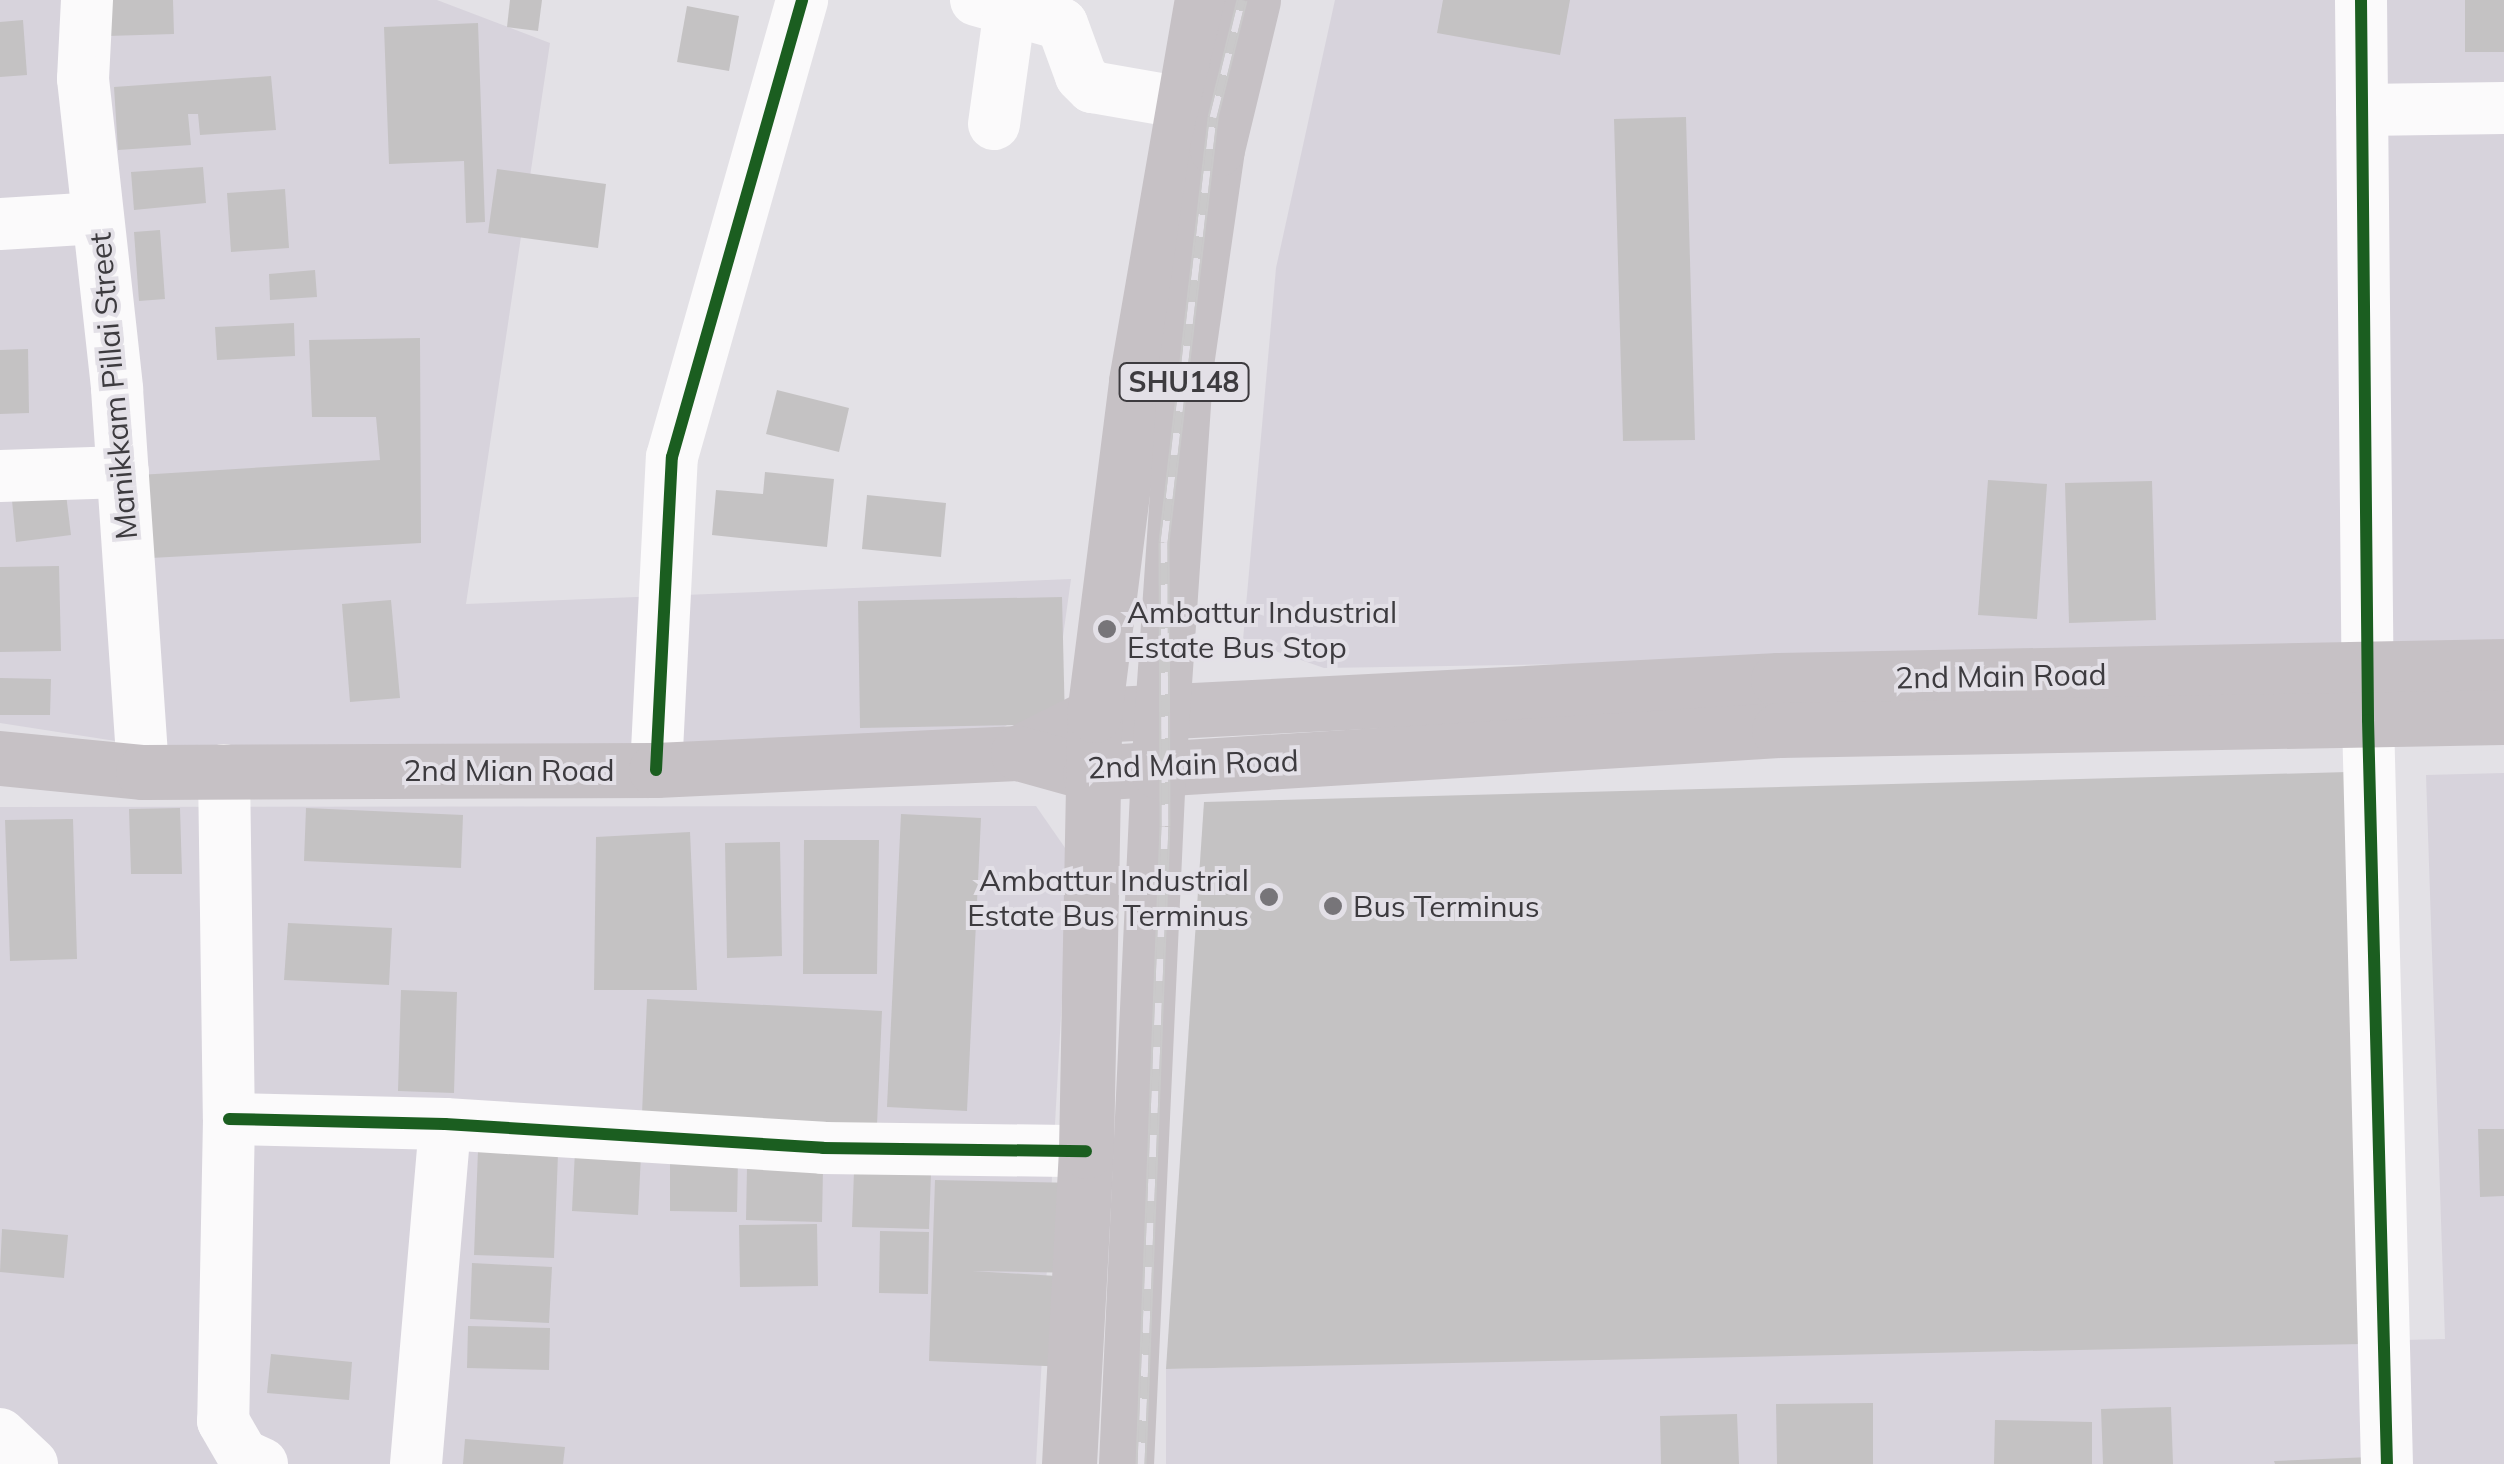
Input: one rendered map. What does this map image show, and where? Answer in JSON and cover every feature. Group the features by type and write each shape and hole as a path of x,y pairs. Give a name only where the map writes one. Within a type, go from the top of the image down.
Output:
{"main road":[{"name":"SHU148","path":"1069,1464 1086,1151 1094,714 1136,382 1202,0"},
{"name":"SHU148","path":"1126,1464 1158,770 1185,371 1217,149 1253,0"},
{"name":"2nd Main Road","path":"1018,753 1090,773 1158,770 2368,695 2504,666"},
{"name":"2nd Main Road","path":"1018,753 1094,714 1778,680 2368,695 2504,716"},
{"path":"1576,690 1582,743"},
{"name":"2nd Mian Road","path":"0,758 142,772 656,770 1018,753"}],"street":[{"name":"Manikkam Pillai Street","path":"86,0 83,79 123,472 142,772"},
{"path":"656,770 672,457 802,0"},
{"path":"2361,0 2368,695 2387,1464"},
{"path":"994,124 993,4 1062,24 1081,76 1092,86 1184,103"},
{"path":"2362,110 2504,108"},
{"path":"0,224 98,218"},
{"path":"0,476 123,472"},
{"path":"224,770 229,1119 224,1422 244,1455 262,1464"},
{"path":"229,1119 446,1124 823,1148 1086,1151"},
{"path":"416,1464 446,1124"},
{"path":"0,1434 32,1464"}],"shaded area":[{"path":"0,0 437,0 550,43 466,604 1071,579 1055,694 976,745 167,749 0,723"},
{"path":"1335,0 2504,0 2504,649 1324,668 1243,640 1276,268"},
{"path":"2504,773 2504,1464 1166,1464 1166,1369 2445,1339 2426,775"},
{"path":"1036,806 1070,855 1036,1464 0,1464 0,807"}],"building":[{"path":"106,0 173,0 174,34 107,36"},
{"path":"510,0 542,0 538,31 507,27"},
{"path":"1443,0 1570,0 1560,55 1437,33"},
{"path":"2465,0 2504,0 2504,52 2465,52"},
{"path":"687,6 739,16 729,71 677,62"},
{"path":"23,20 27,75 0,77 0,22"},
{"path":"478,23 485,222 466,223 464,161 389,164 384,27"},
{"path":"271,76 276,130 200,135 198,114 188,114 191,145 118,150 114,87"},
{"path":"1686,117 1695,440 1623,441 1614,119"},
{"path":"203,167 206,203 134,210 131,172"},
{"path":"497,169 606,184 598,248 488,233"},
{"path":"285,189 289,248 231,252 227,193"},
{"path":"160,230 165,299 139,301 134,232"},
{"path":"315,270 317,297 270,300 269,274"},
{"path":"294,323 295,356 217,360 215,327"},
{"path":"420,338 421,543 151,558 139,475 380,460 376,417 312,417 309,340"},
{"path":"28,349 29,413 0,414 0,350"},
{"path":"777,390 849,408 839,452 766,434"},
{"path":"765,472 834,479 827,547 712,535 716,490 763,494"},
{"path":"1988,480 2047,484 2037,619 1978,615"},
{"path":"2152,481 2156,620 2069,623 2065,483"},
{"path":"66,494 71,535 16,542 12,500"},
{"path":"867,495 946,503 941,557 862,549"},
{"path":"59,566 61,651 0,652 0,567"},
{"path":"1062,597 1065,724 860,728 858,601"},
{"path":"391,600 400,698 350,702 342,604"},
{"path":"0,678 51,679 50,715 0,715"},
{"path":"2348,772 2363,1344 1166,1369 1204,802"},
{"path":"180,808 182,874 131,874 129,809"},
{"path":"306,808 463,815 461,868 304,861"},
{"path":"901,814 981,818 967,1111 887,1107"},
{"path":"73,819 77,959 10,961 5,820"},
{"path":"690,832 697,990 594,990 596,837"},
{"path":"804,840 879,840 877,974 803,974"},
{"path":"780,842 782,956 727,958 725,843"},
{"path":"288,923 392,928 389,985 284,980"},
{"path":"401,990 457,992 454,1093 398,1091"},
{"path":"647,999 882,1011 877,1125 642,1114"},
{"path":"2478,1129 2504,1129 2504,1196 2480,1197"},
{"path":"478,1150 558,1154 554,1258 474,1255"},
{"path":"575,1151 641,1155 638,1215 572,1211"},
{"path":"670,1159 738,1159 737,1212 670,1211"},
{"path":"747,1166 823,1168 822,1222 746,1220"},
{"path":"854,1171 931,1173 929,1229 852,1227"},
{"path":"935,1180 1079,1183 1078,1273 972,1271 1073,1277 1069,1367 929,1361"},
{"path":"817,1224 818,1286 740,1287 739,1225"},
{"path":"2,1229 68,1235 64,1278 0,1272"},
{"path":"880,1231 929,1232 928,1294 879,1293"},
{"path":"472,1263 552,1267 549,1323 470,1319"},
{"path":"468,1326 550,1328 549,1370 467,1368"},
{"path":"271,1354 352,1362 349,1400 267,1393"},
{"path":"1873,1403 1873,1464 1777,1464 1776,1404"},
{"path":"2171,1407 2173,1464 2103,1464 2101,1409"},
{"path":"1737,1414 1739,1464 1661,1464 1660,1416"},
{"path":"1995,1420 2092,1422 2092,1464 1994,1464"},
{"path":"465,1439 565,1447 563,1464 463,1464"},
{"path":"2371,1457 2372,1464 2274,1461"}],"railway":[{"path":"1141,1464 1165,826 1164,542 1213,117 1242,0"}],"cycle path":[{"path":"656,770 672,457 802,0"},
{"path":"2361,0 2368,720 2387,1464"},
{"path":"229,1119 445,1124 823,1148 1086,1151"}],"place":[{"name":"Ambattur Industrial Estate Bus Stop","path":"1107,629"},
{"name":"Ambattur Industrial Estate Bus Terminus","path":"1269,897"},
{"name":"Bus Terminus","path":"1333,906"}]}
